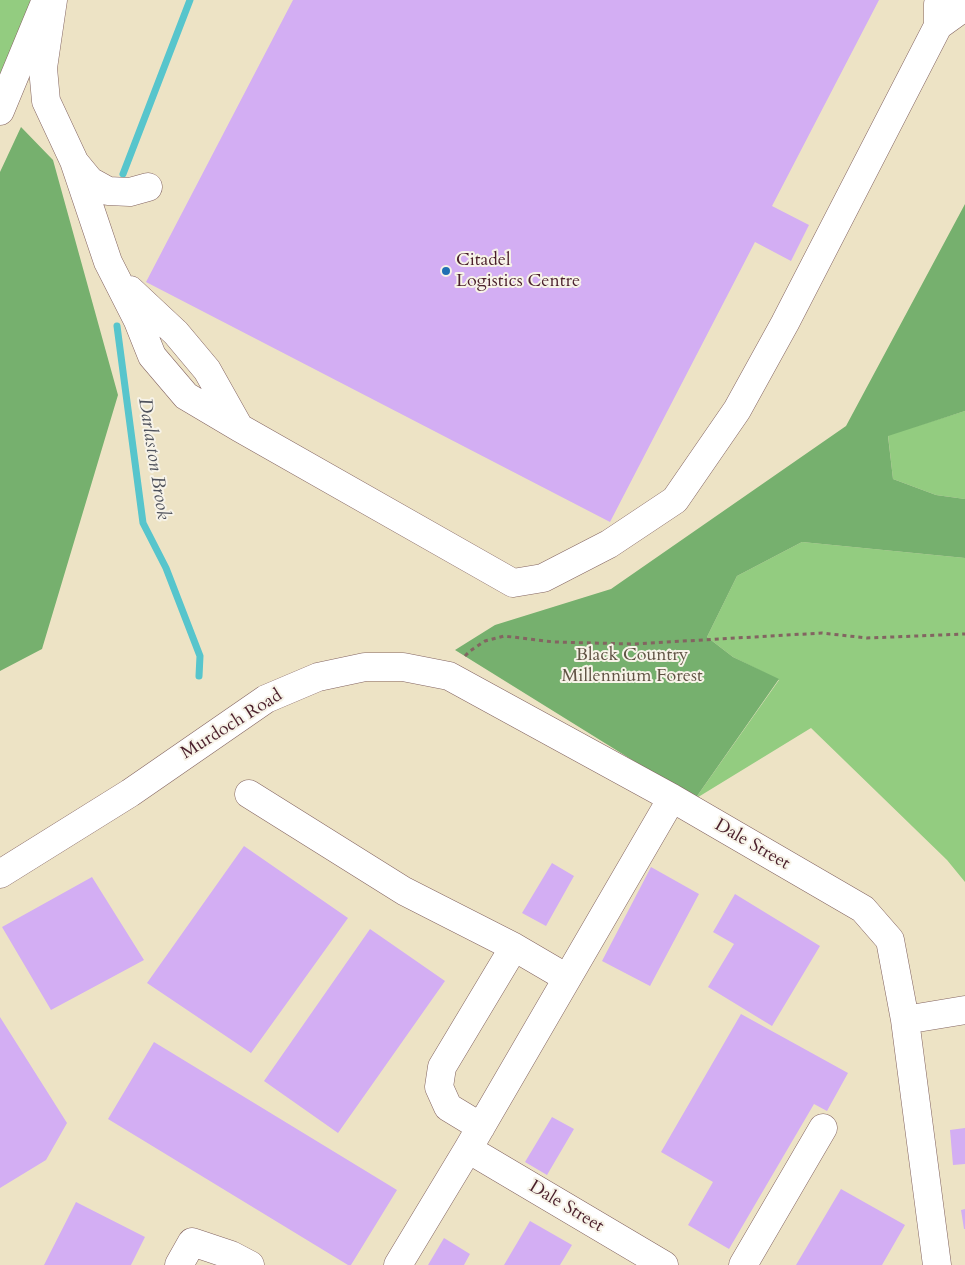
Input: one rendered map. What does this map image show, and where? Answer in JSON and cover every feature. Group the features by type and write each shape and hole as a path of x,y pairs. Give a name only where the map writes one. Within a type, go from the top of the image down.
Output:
{"main road":[{"path":"0,111 46,0"},
{"path":"52,0 43,68 46,101 74,161 111,268 176,334 206,370 240,428 513,583 544,578 609,544 675,500 737,410 786,323 939,13 956,13 964,0"},
{"path":"74,161 90,181 108,191 130,192 148,187"},
{"name":"Murdoch Road","path":"0,874 130,793 266,699 318,677 365,667 403,667 449,676 672,798"},
{"path":"249,794 404,892 514,947 567,978"},
{"path":"398,1265 672,798"},
{"name":"Dale Street","path":"672,798 863,909 890,940 905,1020 937,1265"},
{"name":"Dale Street","path":"514,947 442,1067 439,1087 448,1108 474,1138 664,1265"},
{"path":"905,1020 965,1010"},
{"path":"742,1265 823,1128"},
{"path":"179,1265 192,1242 231,1254 250,1265"}],"path":[{"path":"449,676 470,651 485,641 504,636 554,642 633,644 822,633 867,638 965,634"}],"green space":[{"path":"0,0 35,0 0,83"},
{"path":"21,127 53,160 118,395 42,649 0,671 0,172"},
{"name":"Black Country Millennium Forest","path":"965,204 965,411 888,436 893,479 936,495 965,499 965,558 802,542 737,576 707,637 733,657 779,679 695,799 455,650 495,625 611,589 846,426"},
{"path":"965,411 965,499 936,495 893,479 888,435"},
{"path":"802,542 965,558 965,882 947,860 811,728 695,799 779,680 733,657 707,637 737,576"}],"building":[{"name":"Citadel Logistics Centre","path":"293,0 879,0 772,206 809,225 791,261 755,242 610,522 146,282"},
{"path":"244,846 348,918 251,1053 147,983"},
{"path":"552,863 574,876 546,926 522,913"},
{"path":"651,867 699,894 650,986 602,961"},
{"path":"92,877 144,960 51,1010 2,927"},
{"path":"735,894 820,946 772,1026 708,987 734,944 713,932"},
{"path":"370,929 445,981 338,1133 264,1081"},
{"path":"741,1014 848,1073 827,1111 814,1104 729,1249 688,1225 713,1182 661,1152"},
{"path":"0,1017 67,1123 46,1160 0,1188"},
{"path":"154,1042 397,1190 351,1265 348,1265 108,1119"},
{"path":"552,1117 574,1129 547,1175 525,1162"},
{"path":"965,1128 965,1164 953,1165 950,1130"},
{"path":"841,1189 905,1225 882,1265 796,1265"},
{"path":"76,1202 145,1237 131,1265 44,1265"},
{"path":"965,1209 965,1229 964,1229 961,1210"},
{"path":"530,1221 572,1245 560,1265 504,1265"},
{"path":"444,1238 470,1254 464,1265 428,1265"}],"waterway":[{"name":"Darlaston Brook","path":"123,174 190,0"},
{"name":"Darlaston Brook","path":"117,326 143,523 166,568 200,656 199,676"}],"place":[{"name":"Citadel Logistics Centre","path":"446,271"}]}
